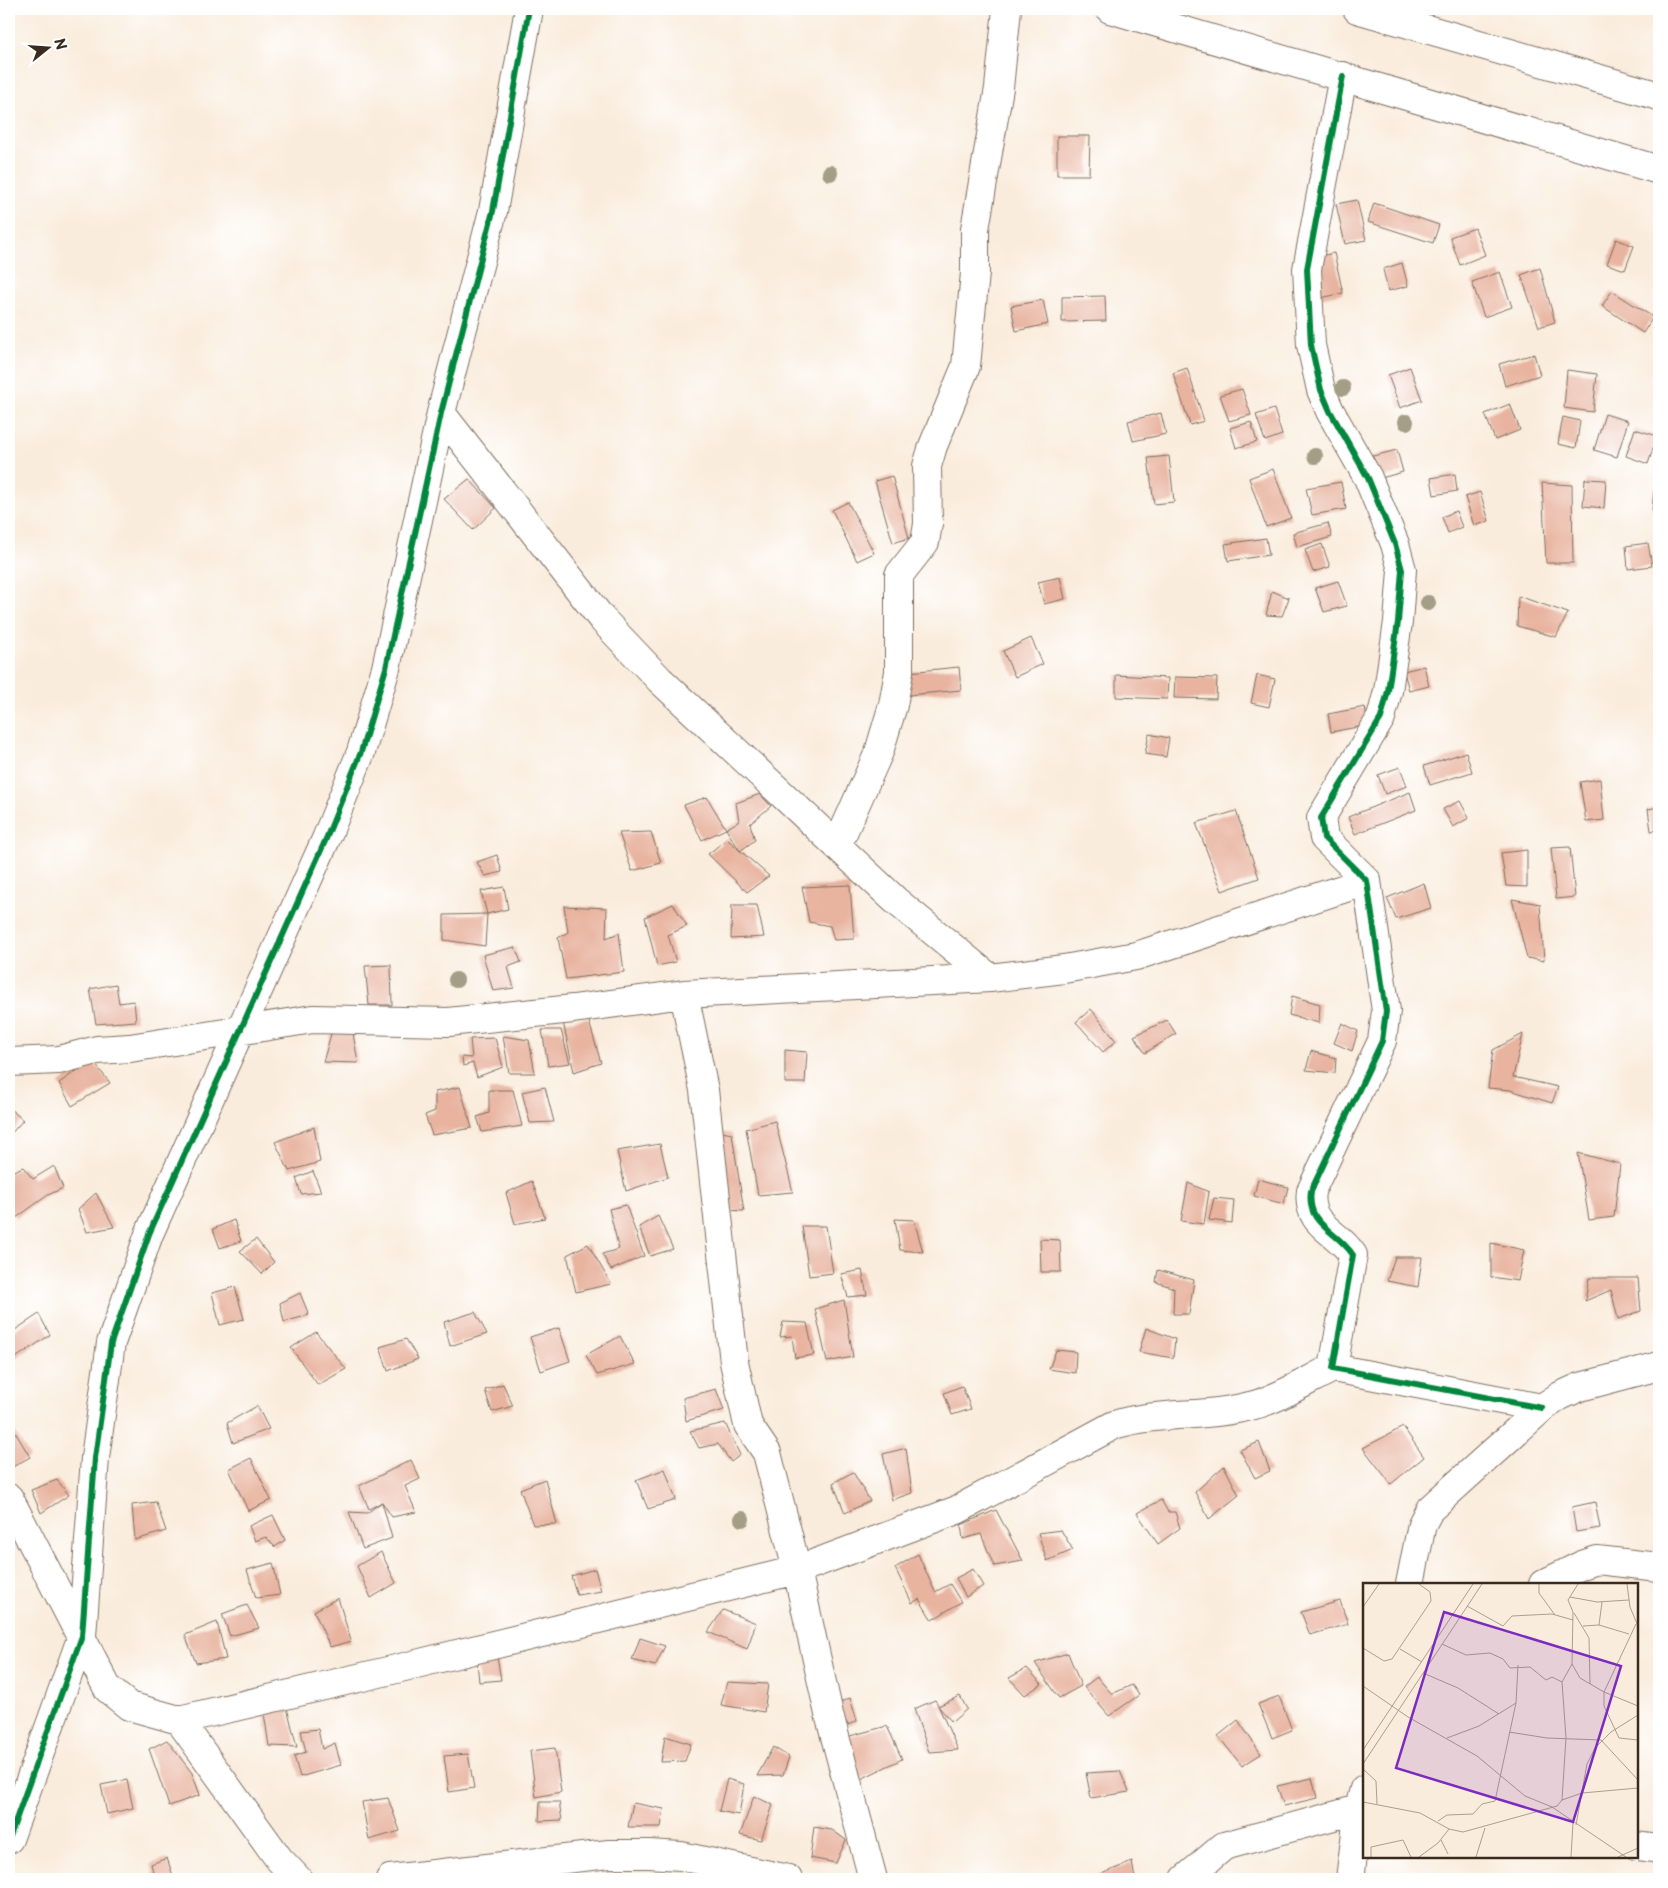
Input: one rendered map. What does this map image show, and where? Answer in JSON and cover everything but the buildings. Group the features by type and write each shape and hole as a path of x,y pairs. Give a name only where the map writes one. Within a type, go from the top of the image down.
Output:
{"street":[{"path":"9,1839 82,1636 95,1458 111,1343 149,1234 326,839 361,752 386,668 441,414 493,211 529,9"},
{"path":"837,846 879,752 893,705 899,672 899,575 902,568 925,542 928,524 928,466 933,446 966,366 975,273 975,229 1000,88 1007,9"},
{"path":"1110,9 1659,170"},
{"path":"1357,9 1659,96"},
{"path":"1333,1368 1353,1255 1314,1217 1310,1204 1315,1182 1382,1041 1386,1010 1367,881 1324,838 1321,818 1381,718 1388,691 1398,622 1402,570 1395,544 1368,478 1330,411 1321,390 1310,345 1307,268 1343,76"},
{"path":"441,414 602,619 660,680 894,900 990,978"},
{"path":"9,1062 59,1060 97,1050 130,1048 312,1020 448,1022 573,1009 684,994 990,978 1064,969 1136,956 1367,881"},
{"path":"684,994 704,1090 734,1362 739,1389 748,1425 767,1453 797,1570 829,1714 874,1879"},
{"path":"1410,1583 1422,1524 1430,1510 1542,1408 1580,1387 1659,1366"},
{"path":"9,1498 82,1636 108,1690 129,1706 179,1720 392,1670 797,1570 957,1510 1114,1425 1130,1420 1190,1415 1256,1405 1333,1368 1542,1408"},
{"path":"1546,1583 1582,1564 1597,1560 1659,1567"},
{"path":"179,1720 279,1859 298,1879"},
{"path":"1185,1879 1224,1846 1363,1802 1350,1879"},
{"path":"1638,1846 1659,1849"},
{"path":"390,1879 609,1854 649,1854 681,1856 788,1879"}],"cycle path":[{"path":"9,1839 82,1636 95,1458 111,1343 149,1234 326,839 361,752 386,668 441,413 493,211 529,9"},
{"path":"1343,76 1307,269 1311,345 1321,390 1330,411 1368,478 1395,544 1402,570 1398,622 1388,691 1381,718 1321,818 1324,838 1367,881 1386,1011 1382,1041 1311,1191 1313,1212 1318,1220 1353,1255 1333,1368 1542,1408"}]}
